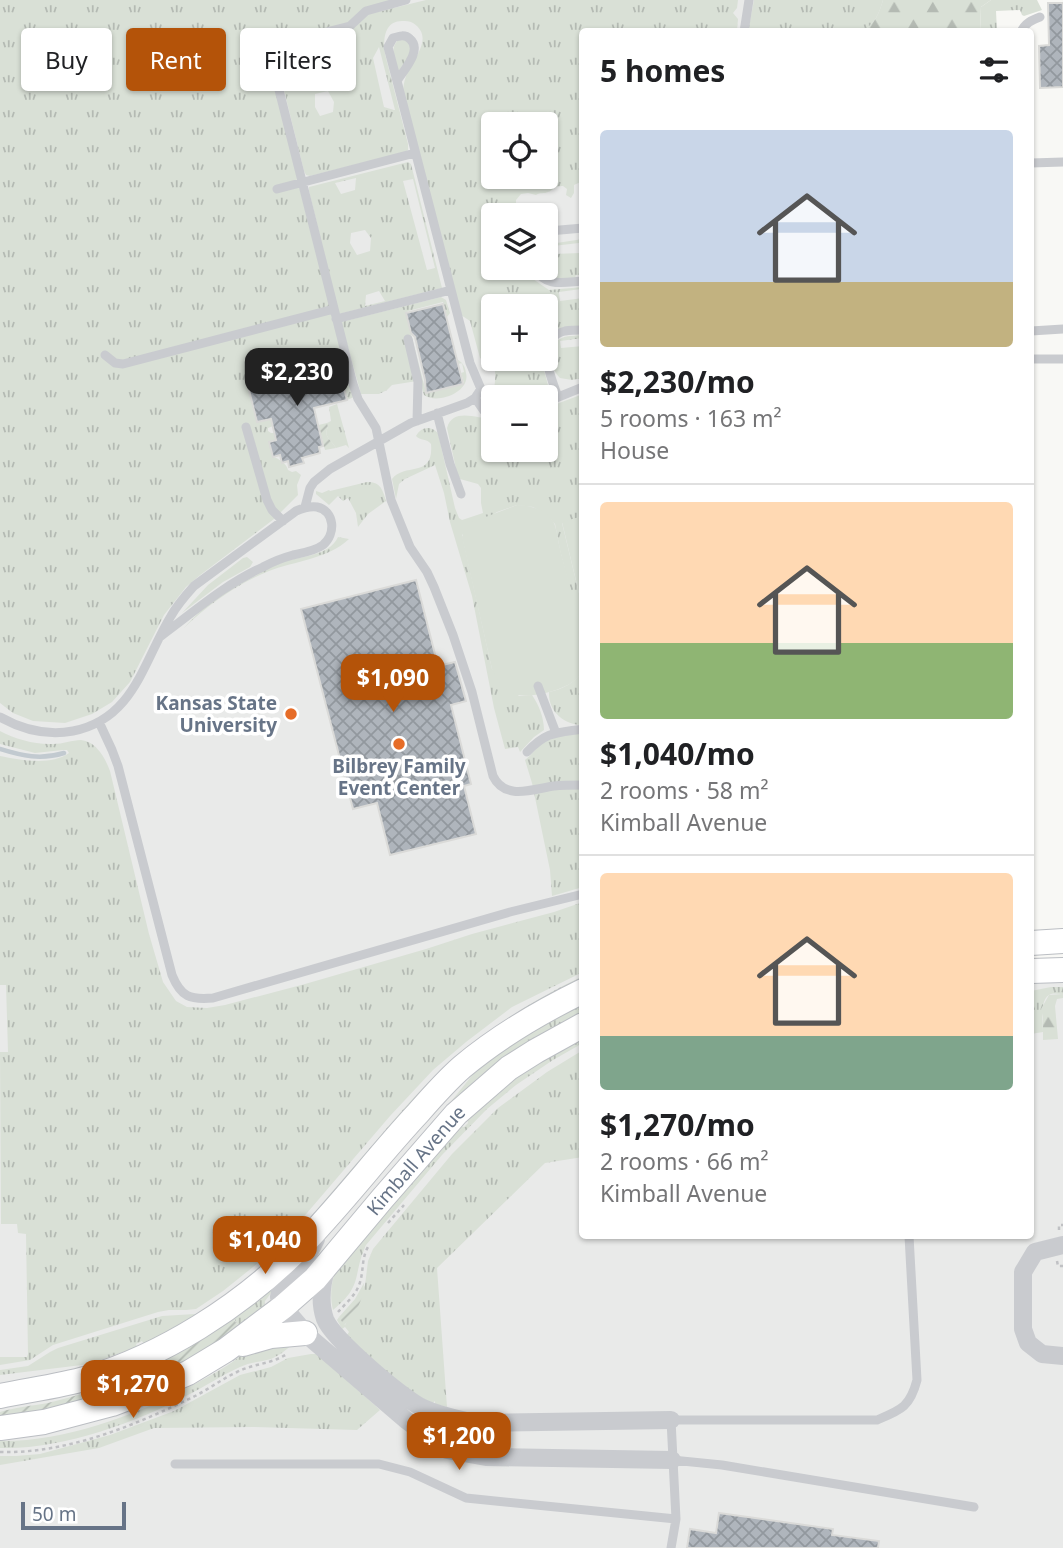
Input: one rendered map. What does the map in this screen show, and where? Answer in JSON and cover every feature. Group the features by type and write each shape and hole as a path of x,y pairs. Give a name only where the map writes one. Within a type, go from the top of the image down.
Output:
{"main road":[{"path":"1034,943 1063,941"},
{"path":"1034,957 1063,955"},
{"path":"1034,971 1063,970"},
{"name":"Kimball Avenue","path":"0,1396 98,1375 179,1339 244,1296 294,1253 461,1068 528,1020 579,993"},
{"name":"Kimball Avenue","path":"0,1428 44,1422 112,1404 188,1373 226,1350 315,1279 456,1114 509,1069 579,1027"},
{"path":"226,1350 267,1336 305,1333"}],"street":[{"path":"326,1219 302,1267 281,1287 279,1297 282,1307 305,1333 405,1420 447,1450 486,1457 672,1460"},
{"path":"1063,1245 1035,1252 1023,1272 1023,1329 1028,1343 1042,1354 1063,1356"},
{"path":"328,1262 322,1282 324,1313 326,1322 346,1346 397,1392 422,1408 475,1423"},
{"path":"405,1420 434,1426 458,1426 475,1423 671,1420"}],"lane":[{"path":"406,0 366,10 350,26 269,48 352,384 376,429 391,500 410,547 434,587 453,635 497,784 509,791 519,792 579,785"},
{"path":"745,28 749,0"},
{"path":"1023,28 1030,21 1041,17"},
{"path":"305,507 310,488 322,475 355,453 417,421 453,409 475,398 481,389 470,363 388,47 393,38 403,36 412,41 414,50 397,81"},
{"path":"277,189 415,153"},
{"path":"1034,163 1063,162"},
{"path":"558,229 579,228"},
{"path":"546,280 556,283 579,281"},
{"path":"105,355 115,363 122,364 451,290"},
{"path":"1034,331 1063,329"},
{"path":"554,385 547,366 547,348 550,341 565,331 579,330"},
{"path":"408,339 418,382 417,421"},
{"path":"1034,359 1063,359"},
{"path":"558,397 579,389"},
{"path":"475,398 481,407"},
{"path":"437,413 461,494"},
{"path":"246,427 267,500 282,520"},
{"path":"0,717 20,727 47,733 75,730 99,722 127,698 139,680 170,617 194,586 296,511 305,507 318,507 329,516 332,532 322,546 276,561 237,580 210,597 161,636"},
{"path":"538,686 556,733"},
{"path":"99,722 118,766 172,975 177,988 186,996 198,999 213,998 510,912 579,895"},
{"path":"527,752 544,737 579,730"},
{"path":"671,1548 676,1519 671,1420 877,1420 902,1409 913,1395 917,1380 909,1239"},
{"path":"672,1460 722,1465 974,1507"},
{"path":"175,1464 379,1464 410,1472 466,1498 676,1519"}],"path":[{"path":"386,1227 410,1198"},
{"path":"335,1314 359,1286 365,1254 373,1242"},
{"path":"1058,1266 1063,1266"}],"shaded area":[{"name":"Kansas State University","path":"0,0 978,0 979,28 579,28 579,1239 1034,1239 1034,982 1063,978 1063,1548 0,1548"}],"green space":[{"path":"0,0 396,0 349,23 329,28 240,28 240,91 280,91 296,184 300,190 354,397 347,400 337,360 247,382 257,422 271,419 273,426 268,428 268,431 274,433 276,440 269,442 273,457 282,462 288,470 301,475 297,485 298,495 274,519 186,587 164,615 130,682 112,702 92,714 65,723 33,721 13,713 0,703"},
{"path":"426,0 738,0 733,13 738,19 737,28 579,28 579,183 574,185 571,198 566,195 567,189 558,187 558,112 481,112 481,189 553,189 536,195 521,194 516,203 481,203 481,280 534,280 549,290 579,287 559,292 560,301 579,299 579,329 558,336 558,294 481,294 481,359 470,321 461,315 403,93 406,76 422,42 420,29 413,23 402,21 391,24 384,43 408,150 310,176 304,171 284,91 328,91 356,91 356,28 337,28 369,14","holes":["379,47 395,110 384,107 373,58","328,91 334,102 333,112 320,116 315,107 315,94"]},
{"path":"754,0 883,0 876,18 866,28 749,28"},
{"path":"883,0 991,0 981,7 980,28 866,28 880,10"},
{"path":"991,0 1037,0 1042,10 1024,16 1020,10 996,11 997,28 980,28 981,7"},
{"path":"401,38 409,42 411,53 398,72 394,49"},
{"path":"408,162 411,164 442,288 339,314 309,187","holes":["356,178 355,190 341,194 335,183","413,179 435,268 427,270 403,181","365,230 371,238 370,251 357,255 350,243 351,233","379,291 385,301 365,306 366,295"]},
{"path":"579,240 579,243 558,245 558,243"},
{"path":"579,253 579,275 558,281 558,254"},
{"path":"441,297 446,300 450,313 447,317 443,302 408,311 406,314 426,392 464,383 462,363 466,373 466,380 463,386 452,395 437,398 424,395 417,381 392,385 379,394 361,394 341,322"},
{"path":"579,335 579,339 560,341 561,348 579,346 579,379 560,378 555,371 558,371 558,341"},
{"path":"495,371 544,371 548,385 494,385"},
{"path":"579,396 579,517 562,523 579,593 579,625 555,524 547,515 533,507 517,505 497,512 462,535 492,669 519,696 532,695 542,716 544,730 520,752 518,747 505,749 494,708 472,596 435,465 399,484 396,499 392,479 404,471 418,468 428,462 431,444 416,436 423,429 432,429 438,433 459,518 462,520 483,513 481,488 478,484 460,479 457,473 447,428 454,418 481,418 481,462 558,462 558,403"},
{"path":"337,404 349,448 346,445 336,448 327,436 327,423 331,421 329,407"},
{"path":"327,423 327,436 336,448 325,450 319,427 314,426"},
{"path":"367,482 378,485 386,501 368,514 358,527 356,513 348,498 343,501 338,496 329,505 316,494 316,491 322,493"},
{"path":"517,505 538,509 551,518 557,532 579,625 579,675 571,683 551,692 518,695 507,691 499,682 492,669 462,537 470,523"},
{"path":"579,517 579,593 562,522"},
{"path":"338,537 349,539 331,551 269,571 246,582 213,603 184,628 208,605 235,587 276,564 328,549"},
{"path":"247,557 253,562 250,567 223,582 182,613 208,585"},
{"path":"579,676 579,724 558,716 549,699 549,692"},
{"path":"0,731 40,744 81,740 92,744 103,756 110,771 163,982 176,1001 187,1007 225,1005 305,984 579,903 579,974 512,1007 433,1070 273,1250 223,1291 196,1309 158,1312 53,1345 30,1360 0,1365 0,1357 27,1357 28,1354 26,1234 18,1233 17,1224 1,1224 0,1052 8,1052 6,985 0,985 0,756 45,761 69,753 63,750 35,753 0,744"},
{"path":"579,734 579,888 552,896 550,870 525,760 541,744 560,736"},
{"path":"579,978 579,983 553,995 310,1222 310,1218 424,1087 475,1042 535,1001"},
{"path":"1063,987 1063,994 1047,996 1042,1011 1043,1032 1034,1034 1034,990"},
{"path":"1063,994 1063,998 1057,999 1055,1006 1058,1039 1043,1040 1041,1009 1049,995"},
{"path":"579,1002 579,1017 452,1108 449,1104 482,1063"},
{"path":"579,1037 579,1045 516,1085 487,1109 442,1155 366,1245 349,1294 333,1310 331,1292 334,1275 459,1126 464,1127 468,1123 467,1118 501,1087"},
{"path":"579,1052 579,1158 545,1163 437,1268 447,1407 435,1404 435,1401 433,1403 409,1390 387,1373 347,1335 349,1332 345,1327 342,1329 337,1320 339,1317 345,1325 365,1285 368,1261 373,1249 452,1154 498,1108"},
{"path":"364,1283 358,1306 344,1325 339,1317 355,1299"},
{"path":"271,1286 274,1289 265,1301 263,1312 240,1329 232,1315"},
{"path":"195,1314 197,1317 144,1344 142,1341 136,1344 137,1347 90,1364 0,1375 0,1370 28,1366 58,1348 162,1316"},
{"path":"231,1315 240,1329 163,1373 148,1377 149,1380 82,1403 0,1419 0,1412 75,1396 134,1375 177,1351"},
{"path":"297,1341 275,1357 240,1367 195,1392 121,1425 47,1444 0,1448 0,1441 47,1437 119,1418 196,1383 259,1344"},
{"path":"319,1354 380,1410 357,1430 154,1428 99,1448 0,1465 0,1456 40,1454 110,1435 174,1411 240,1375 271,1367 288,1358"}],"building":[{"path":"1048,3 1063,3 1063,87 1040,88 1039,46 1049,45"},
{"path":"443,304 463,384 426,393 415,337 411,333 406,313"},
{"path":"337,360 347,400 314,408 323,446 319,447 320,453 302,458 304,463 289,467 288,461 282,463 280,455 273,457 269,442 276,440 271,419 257,422 247,382"},
{"name":"Bilbrey Family Event Center","path":"416,580 438,666 455,662 466,701 451,705 471,784 464,786 476,834 390,855 377,803 353,809 301,609"},
{"path":"719,1513 833,1529 832,1535 879,1541 878,1548 687,1548 690,1529 716,1533"}],"waterway":[{"path":"0,749 32,756 64,753"}],"place":[{"name":"Kansas State University","path":"291,714"},
{"name":"Bilbrey Family Event Center","path":"399,744"}]}
